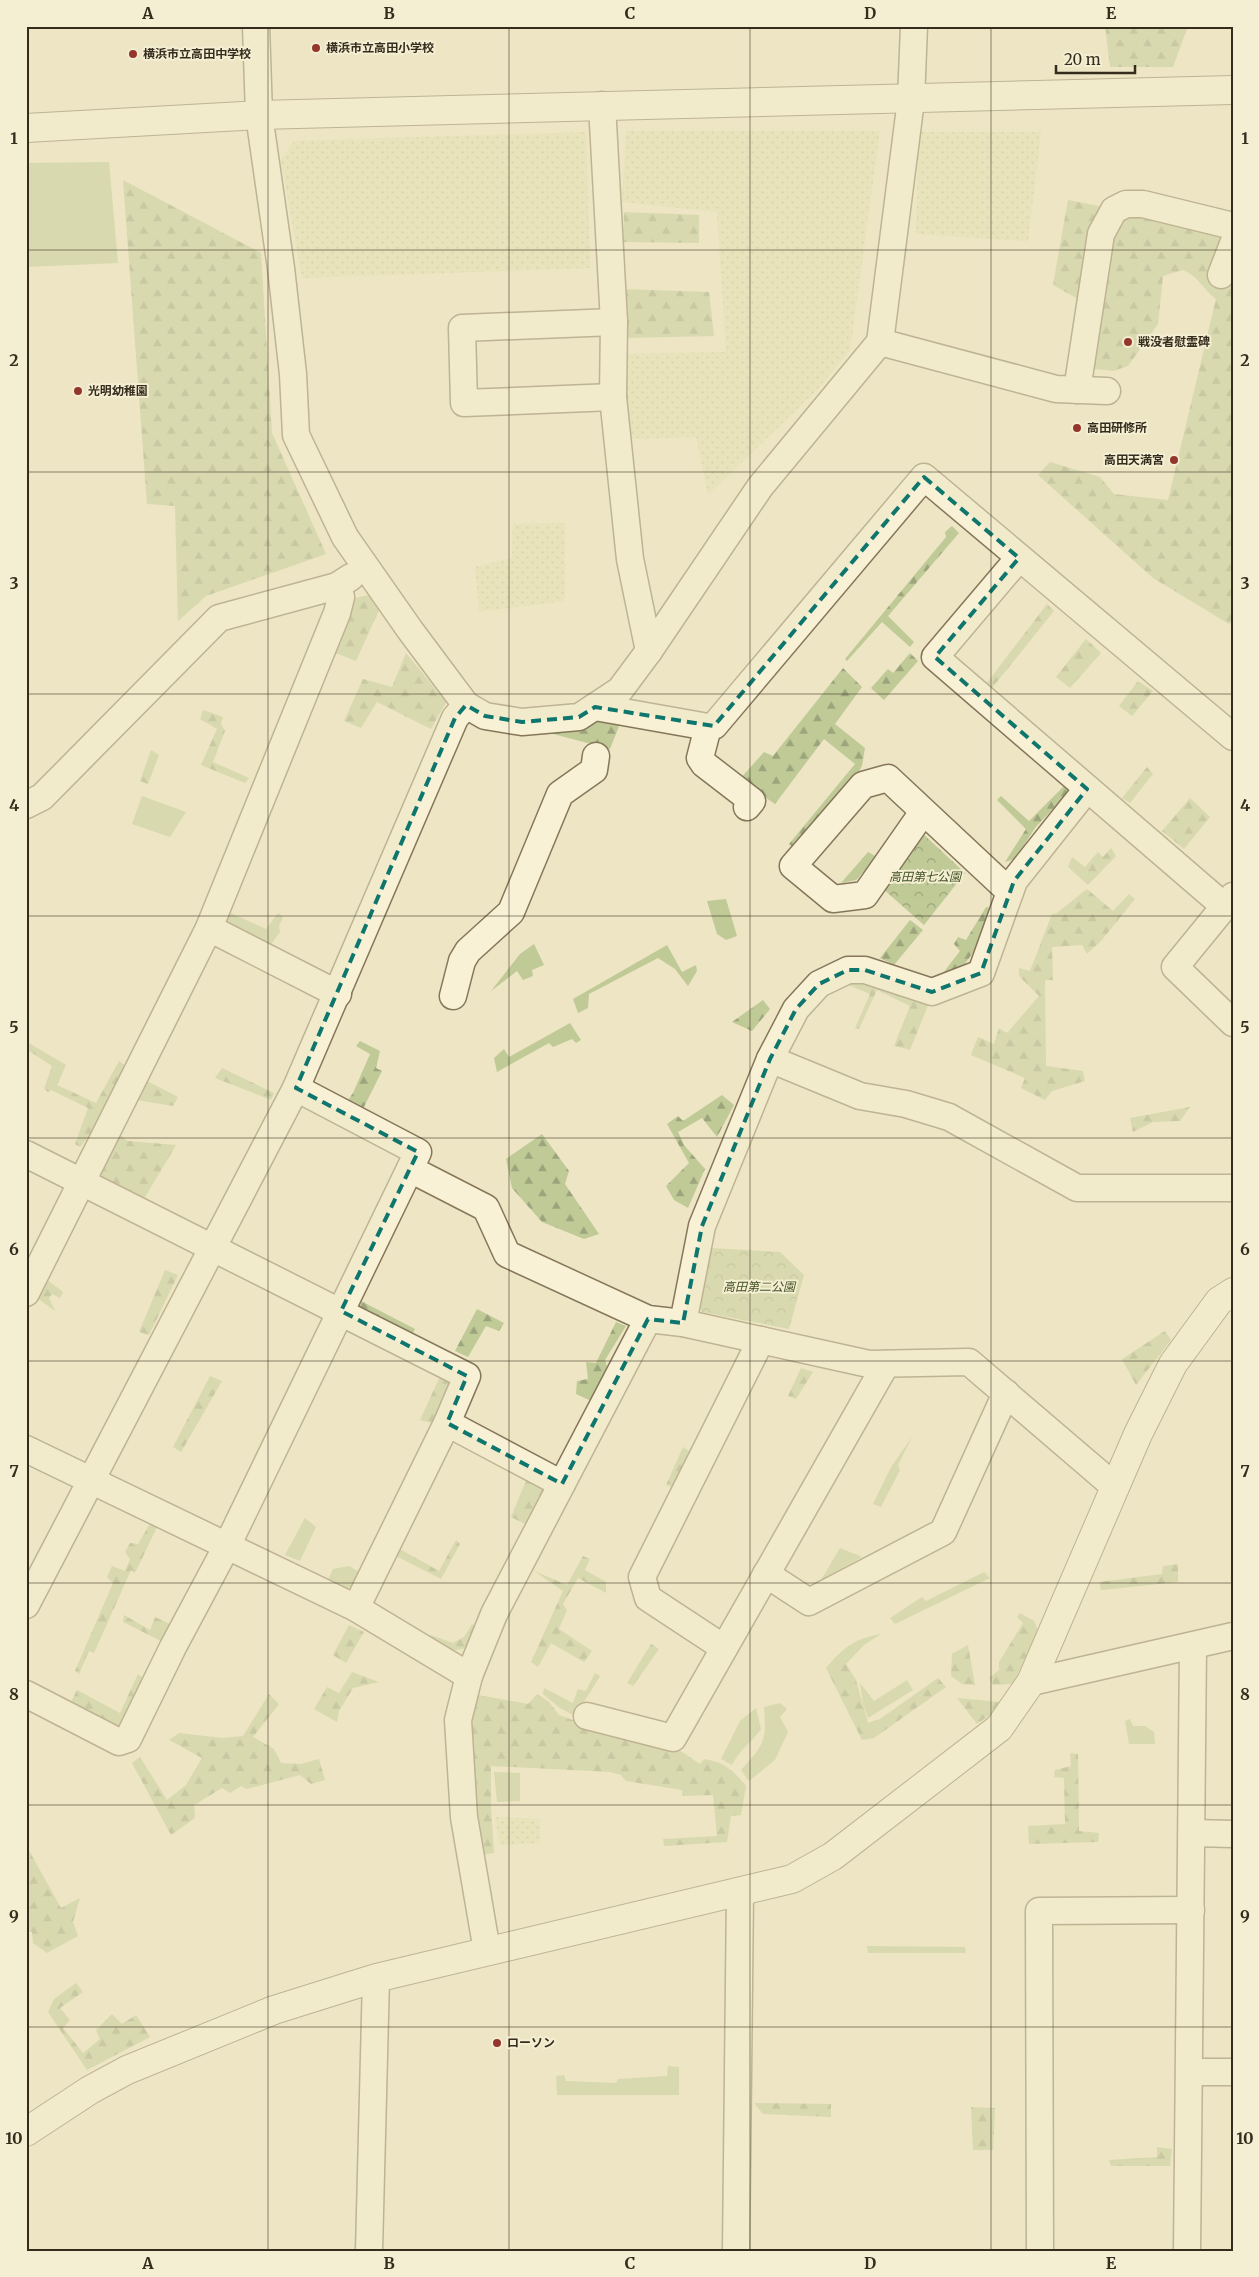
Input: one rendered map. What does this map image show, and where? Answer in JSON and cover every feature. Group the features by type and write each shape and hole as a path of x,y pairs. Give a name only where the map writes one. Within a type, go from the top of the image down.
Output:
{"street":[{"path":"256,26 259,115 282,278 293,374 296,435 345,537 410,630 466,705 485,716 522,722 579,717 620,690 649,652 760,487 880,342 911,100 914,26"},
{"path":"26,128 259,115 602,105 911,100 1233,90"},
{"path":"602,105 614,322 613,397 630,559 649,652"},
{"path":"1077,390 1101,234 1114,210 1126,204 1143,204 1233,226"},
{"path":"1221,275 1233,244"},
{"path":"613,397 464,403 462,328 614,322"},
{"path":"880,342 1056,388 1107,391"},
{"path":"595,707 708,727 714,726 924,478 1233,737"},
{"path":"1019,558 935,657 1087,789 1228,901 1175,967 1233,1023"},
{"path":"26,806 42,797 219,618 337,586 367,568"},
{"path":"26,1293 84,1181 209,928 337,613 341,597 337,586"},
{"path":"26,1605 296,1088 455,718 466,705"},
{"path":"708,727 700,758 704,764 752,801 747,807"},
{"path":"453,996 462,961 468,951 511,912 560,794 594,770 596,756"},
{"path":"923,812 866,896 833,900 793,866 863,784 888,778 1010,892"},
{"path":"682,1323 702,1226 770,1060 796,1009 819,984 848,970 865,970 932,992 981,974 1014,881 1087,789"},
{"path":"209,928 338,994"},
{"path":"770,1060 860,1096 906,1104 948,1117 1077,1188 1233,1188"},
{"path":"26,1694 119,1742 128,1739 173,1647 228,1544 418,1152 296,1088"},
{"path":"26,1154 84,1181 467,1376 447,1423 356,1608"},
{"path":"410,1169 486,1208 506,1254 648,1319 682,1323 869,1364 968,1362 1115,1487"},
{"path":"26,2132 90,2090 150,2059 274,2010 376,1978 792,1879 832,1856 999,1728 1031,1682 1138,1434 1173,1364 1219,1301 1233,1292"},
{"path":"487,1951 464,1817 458,1720 469,1676 494,1614 648,1319"},
{"path":"724,1648 648,1598 642,1577 761,1340"},
{"path":"587,1716 673,1738 886,1364"},
{"path":"766,1574 809,1602 943,1532 1006,1393"},
{"path":"447,1423 562,1484"},
{"path":"26,1449 228,1544 356,1608 469,1676"},
{"path":"1031,1682 1193,1647 1233,1636"},
{"path":"1187,2251 1191,2072 1193,1647"},
{"path":"1192,1833 1233,1834"},
{"path":"736,2251 740,1892"},
{"path":"1040,2251 1040,1911 1191,1910"},
{"path":"369,2251 376,1978"},
{"path":"1191,2072 1233,2072"}],"highlighted area":[{"path":"924,477 1019,558 935,657 1087,789 1014,881 981,973 932,992 865,970 848,970 819,984 796,1009 770,1059 702,1226 683,1323 648,1319 562,1484 447,1423 467,1376 341,1311 418,1152 296,1088 455,718 466,705 485,716 522,722 579,717 595,707 714,726"}],"shaded area":[{"path":"626,131 880,131 850,350 817,390 708,495 696,437 624,439 620,354 726,352 717,212 622,202"},
{"path":"586,132 590,268 302,278 281,160 294,141"},
{"path":"919,132 1041,132 1028,241 916,234"},
{"path":"565,523 565,601 479,612 475,567 512,558 513,524"},
{"path":"495,1817 540,1819 540,1843 500,1845"}],"green space":[{"path":"1105,26 1188,26 1173,67 1110,67"},
{"path":"109,162 118,263 26,267 26,163"},
{"path":"123,180 261,253 272,433 326,554 206,596 178,621 175,506 147,504"},
{"name":"高田天満宮","path":"1068,200 1222,230 1213,265 1233,271 1233,622 1229,624 1153,578 1038,475 1050,462 1100,477 1114,494 1168,500 1216,299 1197,279 1183,270 1163,276 1158,324 1128,366 1113,371 1077,367 1080,300 1053,285"},
{"path":"624,212 699,215 699,243 623,242"},
{"path":"620,289 709,292 714,336 626,338"},
{"path":"952,526 959,533 888,616 914,642 910,647 882,622 847,661 845,659 946,537 945,532"},
{"path":"369,595 379,610 356,661 333,652 351,599"},
{"path":"1047,604 1054,611 992,688 986,684"},
{"path":"1086,639 1101,653 1070,688 1056,677"},
{"path":"406,653 446,702 431,729 377,702 361,728 344,721 363,679 392,687"},
{"path":"910,653 918,661 884,700 871,688 888,669 893,673"},
{"path":"843,668 862,687 835,724 865,748 862,766 857,775 794,848 789,844 855,764 824,739 775,804 739,780 764,752 773,756"},
{"path":"1138,681 1153,691 1132,716 1119,706"},
{"path":"203,710 223,717 221,724 225,731 213,762 249,778 245,783 201,765 217,729 200,719"},
{"path":"588,716 621,721 610,749 542,731"},
{"path":"151,750 159,755 148,784 140,781"},
{"path":"1147,767 1153,774 1130,803 1122,798"},
{"path":"1065,785 1069,791 1035,828 1015,859 1005,862 1026,829 997,800 1001,796 1029,821"},
{"path":"142,796 186,812 170,837 132,824"},
{"path":"1190,798 1210,817 1184,849 1162,831"},
{"name":"高田第七公園","path":"921,832 965,873 924,925 882,888"},
{"path":"1111,848 1116,856 1088,885 1068,867 1072,857 1085,867 1098,852 1103,857"},
{"path":"868,852 877,857 856,880 841,883"},
{"path":"1087,889 1113,911 1129,894 1135,899 1101,941 1087,954 1082,945 1052,947 1053,980 1045,980 1046,1066 1083,1071 1085,1081 1052,1091 1045,1100 1021,1088 1025,1078 971,1055 978,1037 994,1044 999,1028 1007,1033 1039,996 1019,976 1019,968 1030,971 1052,914 1057,913"},
{"path":"726,899 737,936 726,940 717,934 707,901"},
{"path":"986,907 991,908 978,946 964,965 940,977 960,951 954,944 958,937 966,940"},
{"path":"231,913 266,929 278,913 283,917 279,926 280,932 269,947 224,925"},
{"path":"910,920 923,930 894,965 880,958"},
{"path":"534,944 544,965 532,970 533,976 523,980 517,971 491,991 520,954"},
{"path":"667,945 682,972 696,965 697,971 688,986 675,969 658,958 589,994 588,1008 578,1013 573,999"},
{"path":"852,981 929,1003 910,1050 894,1046 910,1006 877,990 859,1029 855,1028 870,994 846,984"},
{"path":"763,1000 770,1009 752,1031 732,1022"},
{"path":"570,1023 581,1040 576,1043 572,1039 553,1047 549,1043 497,1072 494,1058 504,1049 509,1057"},
{"path":"360,1041 380,1051 376,1068 382,1071 362,1111 346,1103 353,1093 370,1054 356,1046"},
{"path":"27,1042 66,1065 57,1085 96,1103 119,1061 127,1067 96,1127 80,1147 75,1144 88,1108 51,1090 48,1092 44,1089 52,1066 26,1049"},
{"path":"222,1068 274,1093 271,1100 215,1078"},
{"path":"145,1080 178,1097 173,1106 137,1100 133,1108"},
{"path":"722,1095 734,1105 717,1137 702,1118 678,1132 684,1145 705,1169 688,1208 674,1200 666,1186 689,1163 667,1124 678,1116 683,1121"},
{"path":"1190,1107 1180,1121 1153,1122 1133,1132 1130,1118"},
{"path":"117,1132 128,1141 176,1145 144,1199 100,1178 97,1173"},
{"path":"542,1134 569,1171 565,1184 599,1234 584,1239 542,1222 512,1188 506,1159"},
{"name":"高田第二公園","path":"711,1248 780,1252 804,1275 789,1329 702,1312 698,1304"},
{"path":"165,1270 178,1275 149,1335 139,1332"},
{"path":"367,1275 372,1278 361,1301 415,1329 411,1337 359,1308 355,1296"},
{"path":"46,1279 63,1292 60,1298 52,1294 49,1298 55,1311 37,1298"},
{"path":"477,1309 504,1323 499,1331 486,1326 468,1357 455,1351"},
{"path":"616,1322 626,1326 605,1360 609,1374 596,1398 589,1400 576,1394 577,1381 588,1379 586,1362 596,1363"},
{"path":"1165,1331 1171,1340 1136,1385 1122,1359"},
{"path":"801,1368 813,1372 796,1399 788,1396"},
{"path":"442,1372 457,1381 436,1424 420,1420"},
{"path":"210,1376 222,1381 181,1452 173,1447"},
{"path":"912,1437 898,1465 900,1470 881,1507 873,1504 891,1467"},
{"path":"683,1447 693,1454 675,1488 666,1485"},
{"path":"528,1476 549,1489 527,1525 511,1517"},
{"path":"305,1518 316,1527 300,1561 285,1555"},
{"path":"151,1522 158,1525 135,1573 131,1570 94,1653 89,1651 79,1674 75,1671 113,1583 107,1577 112,1566 125,1571 130,1559 125,1552 130,1543 138,1544"},
{"path":"456,1540 460,1544 441,1579 396,1556 398,1548 439,1571"},
{"path":"840,1548 862,1557 821,1580"},
{"path":"583,1556 590,1559 585,1570 606,1582 606,1593 578,1578 563,1604 567,1610 559,1629 592,1651 584,1662 551,1643 538,1667 531,1662 563,1591 534,1571 567,1585"},
{"path":"1178,1564 1178,1582 1101,1590 1099,1582 1162,1574 1163,1566"},
{"path":"349,1566 361,1573 353,1586 344,1589 328,1580 333,1569"},
{"path":"984,1572 990,1578 895,1624 890,1618 922,1597 926,1601"},
{"path":"1020,1613 1034,1621 1038,1630 1013,1684 993,1685 989,1678 999,1670 999,1662 1023,1623 1017,1617"},
{"path":"124,1615 150,1630 155,1617 176,1627 119,1732 69,1706 77,1690 120,1713 138,1674 143,1678 161,1641 123,1622"},
{"path":"472,1624 480,1631 471,1647 452,1651 432,1640 431,1635 453,1643 464,1637"},
{"path":"349,1625 364,1632 346,1663 333,1655"},
{"path":"881,1634 864,1645 846,1664 856,1680 868,1723 880,1719 938,1678 946,1687 874,1738 862,1740 826,1668 844,1649 856,1641"},
{"path":"651,1644 659,1649 633,1686 627,1683"},
{"path":"968,1645 975,1685 962,1684 951,1676 952,1654"},
{"path":"352,1672 379,1682 353,1688 339,1711 337,1722 314,1709 327,1687 339,1693"},
{"path":"595,1673 600,1676 584,1702 573,1715 560,1708 543,1694 544,1688 573,1703 578,1689 586,1691"},
{"path":"907,1680 913,1690 868,1718 863,1704 860,1683 874,1701"},
{"path":"269,1694 279,1704 253,1737 274,1749 281,1763 301,1764 319,1759 325,1780 311,1784 300,1775 247,1789 241,1786 230,1793 222,1788 194,1805 195,1818 171,1835 132,1763 140,1757 167,1800 186,1785 202,1758 169,1740 179,1733 223,1738 243,1736"},
{"path":"473,1694 528,1704 537,1694 549,1702 559,1715 581,1723 673,1746 700,1764 704,1759 723,1765 737,1775 746,1786 741,1815 731,1816 727,1842 664,1846 663,1839 717,1836 713,1795 683,1796 682,1790 626,1781 621,1775 610,1772 491,1766 494,1853 481,1855 473,1757"},
{"path":"957,1698 1000,1702 990,1715 977,1724"},
{"path":"780,1703 787,1709 780,1717 788,1732 775,1760 749,1781 741,1770 755,1754 762,1742 765,1728 764,1707"},
{"path":"756,1708 761,1729 738,1755 732,1765 721,1759 740,1721"},
{"path":"1130,1719 1133,1726 1145,1726 1154,1732 1155,1744 1129,1744 1125,1721"},
{"path":"1070,1753 1078,1754 1079,1831 1099,1833 1098,1842 1029,1844 1028,1826 1065,1824 1064,1778 1054,1777 1055,1770 1071,1766"},
{"path":"494,1772 520,1773 520,1801 497,1802"},
{"path":"26,1845 61,1908 80,1898 73,1922 78,1936 47,1953 33,1943 32,1932 26,1931"},
{"path":"867,1946 965,1947 966,1953 868,1953"},
{"path":"76,1983 83,1992 60,2008 70,2020 63,2028 83,2053 100,2039 96,2030 112,2014 122,2024 136,2015 150,2037 87,2070 48,2012 54,1999"},
{"path":"668,2066 679,2067 679,2095 557,2095 556,2076 564,2075 566,2081 616,2083 618,2079 667,2076"},
{"path":"754,2103 831,2104 831,2117 763,2114"},
{"path":"971,2107 995,2108 993,2150 973,2150"},
{"path":"1157,2147 1172,2149 1170,2166 1111,2166 1109,2160 1157,2157"}],"place":[{"name":"横浜市立高田小学校","path":"316,48"},
{"name":"横浜市立高田中学校","path":"133,54"},
{"name":"戦没者慰霊碑","path":"1128,342"},
{"name":"光明幼稚園","path":"78,391"},
{"name":"高田研修所","path":"1077,428"},
{"name":"高田天満宮","path":"1174,460"},
{"name":"ローソン","path":"497,2043"}]}
